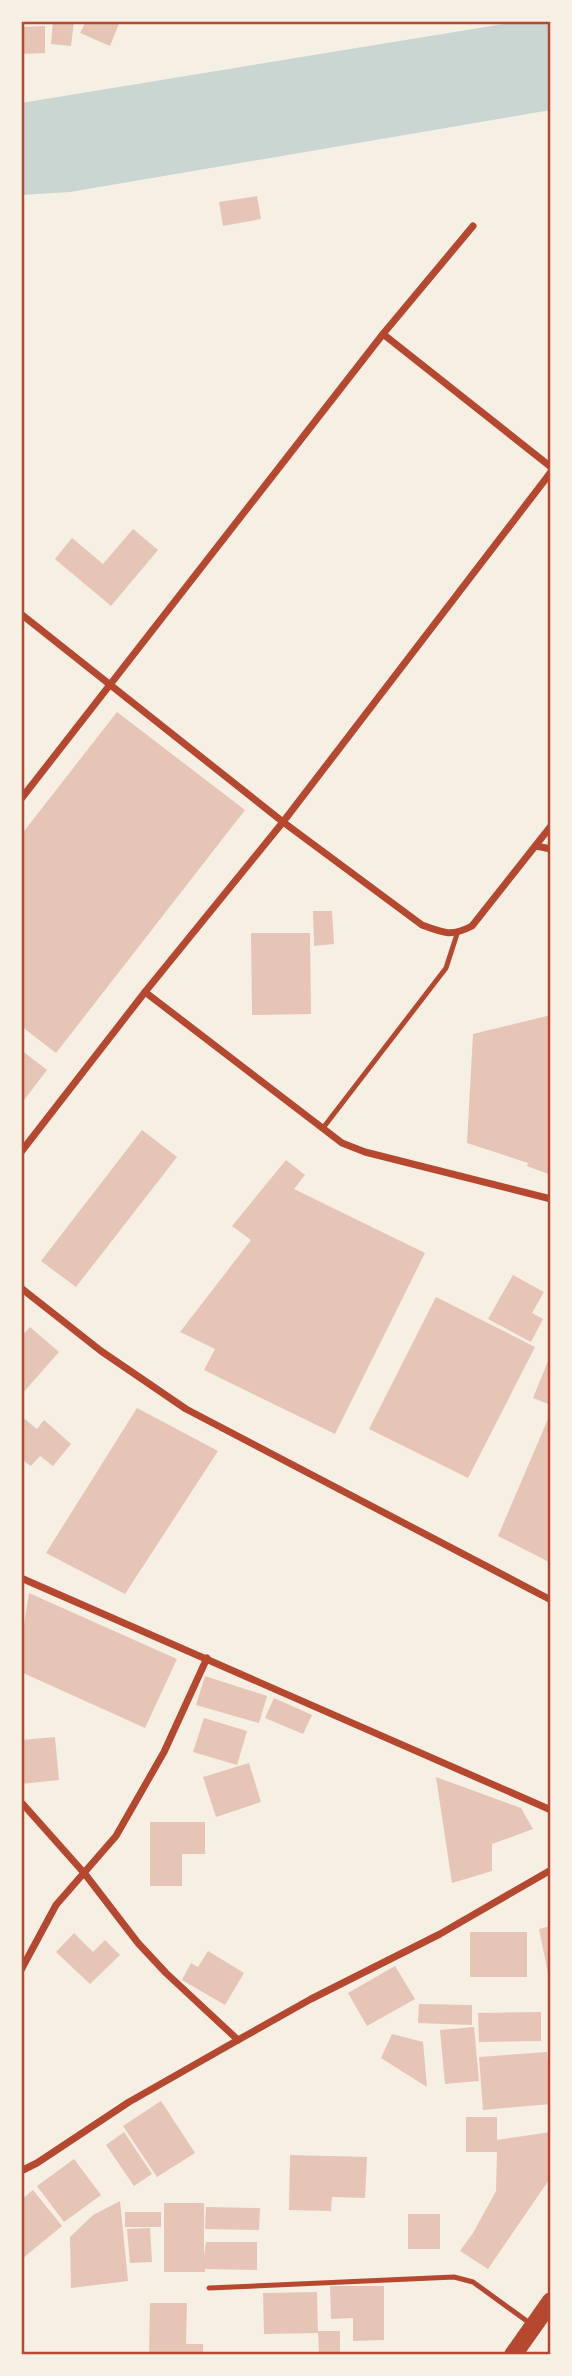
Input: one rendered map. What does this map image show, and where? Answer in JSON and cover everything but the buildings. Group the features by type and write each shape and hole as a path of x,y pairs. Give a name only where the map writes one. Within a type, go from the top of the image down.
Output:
{"main road":[{"path":"513,2355 551,2301"}],"street":[{"path":"21,799 383,334 473,226"},
{"path":"383,334 551,467"},
{"path":"21,1152 145,992 283,822 551,472"},
{"path":"21,614 283,822 422,925 442,933 457,934 472,926 551,826"},
{"path":"536,846 551,849"},
{"path":"145,992 342,1143 365,1152 551,1199"},
{"path":"21,1288 101,1351 186,1409 551,1600"},
{"path":"21,1578 551,1810"},
{"path":"21,1970 56,1905 116,1836 164,1752 207,1658"},
{"path":"21,1802 85,1874 138,1943 238,2040"},
{"path":"21,2171 129,2102 310,1999 440,1934 551,1870"}],"lane":[{"path":"323,1128 446,968 457,934"},
{"path":"209,2287 454,2277 473,2282 534,2326"}],"shaded area":[{"path":"522,21 551,21 551,110 70,192 21,195 21,103"}]}
